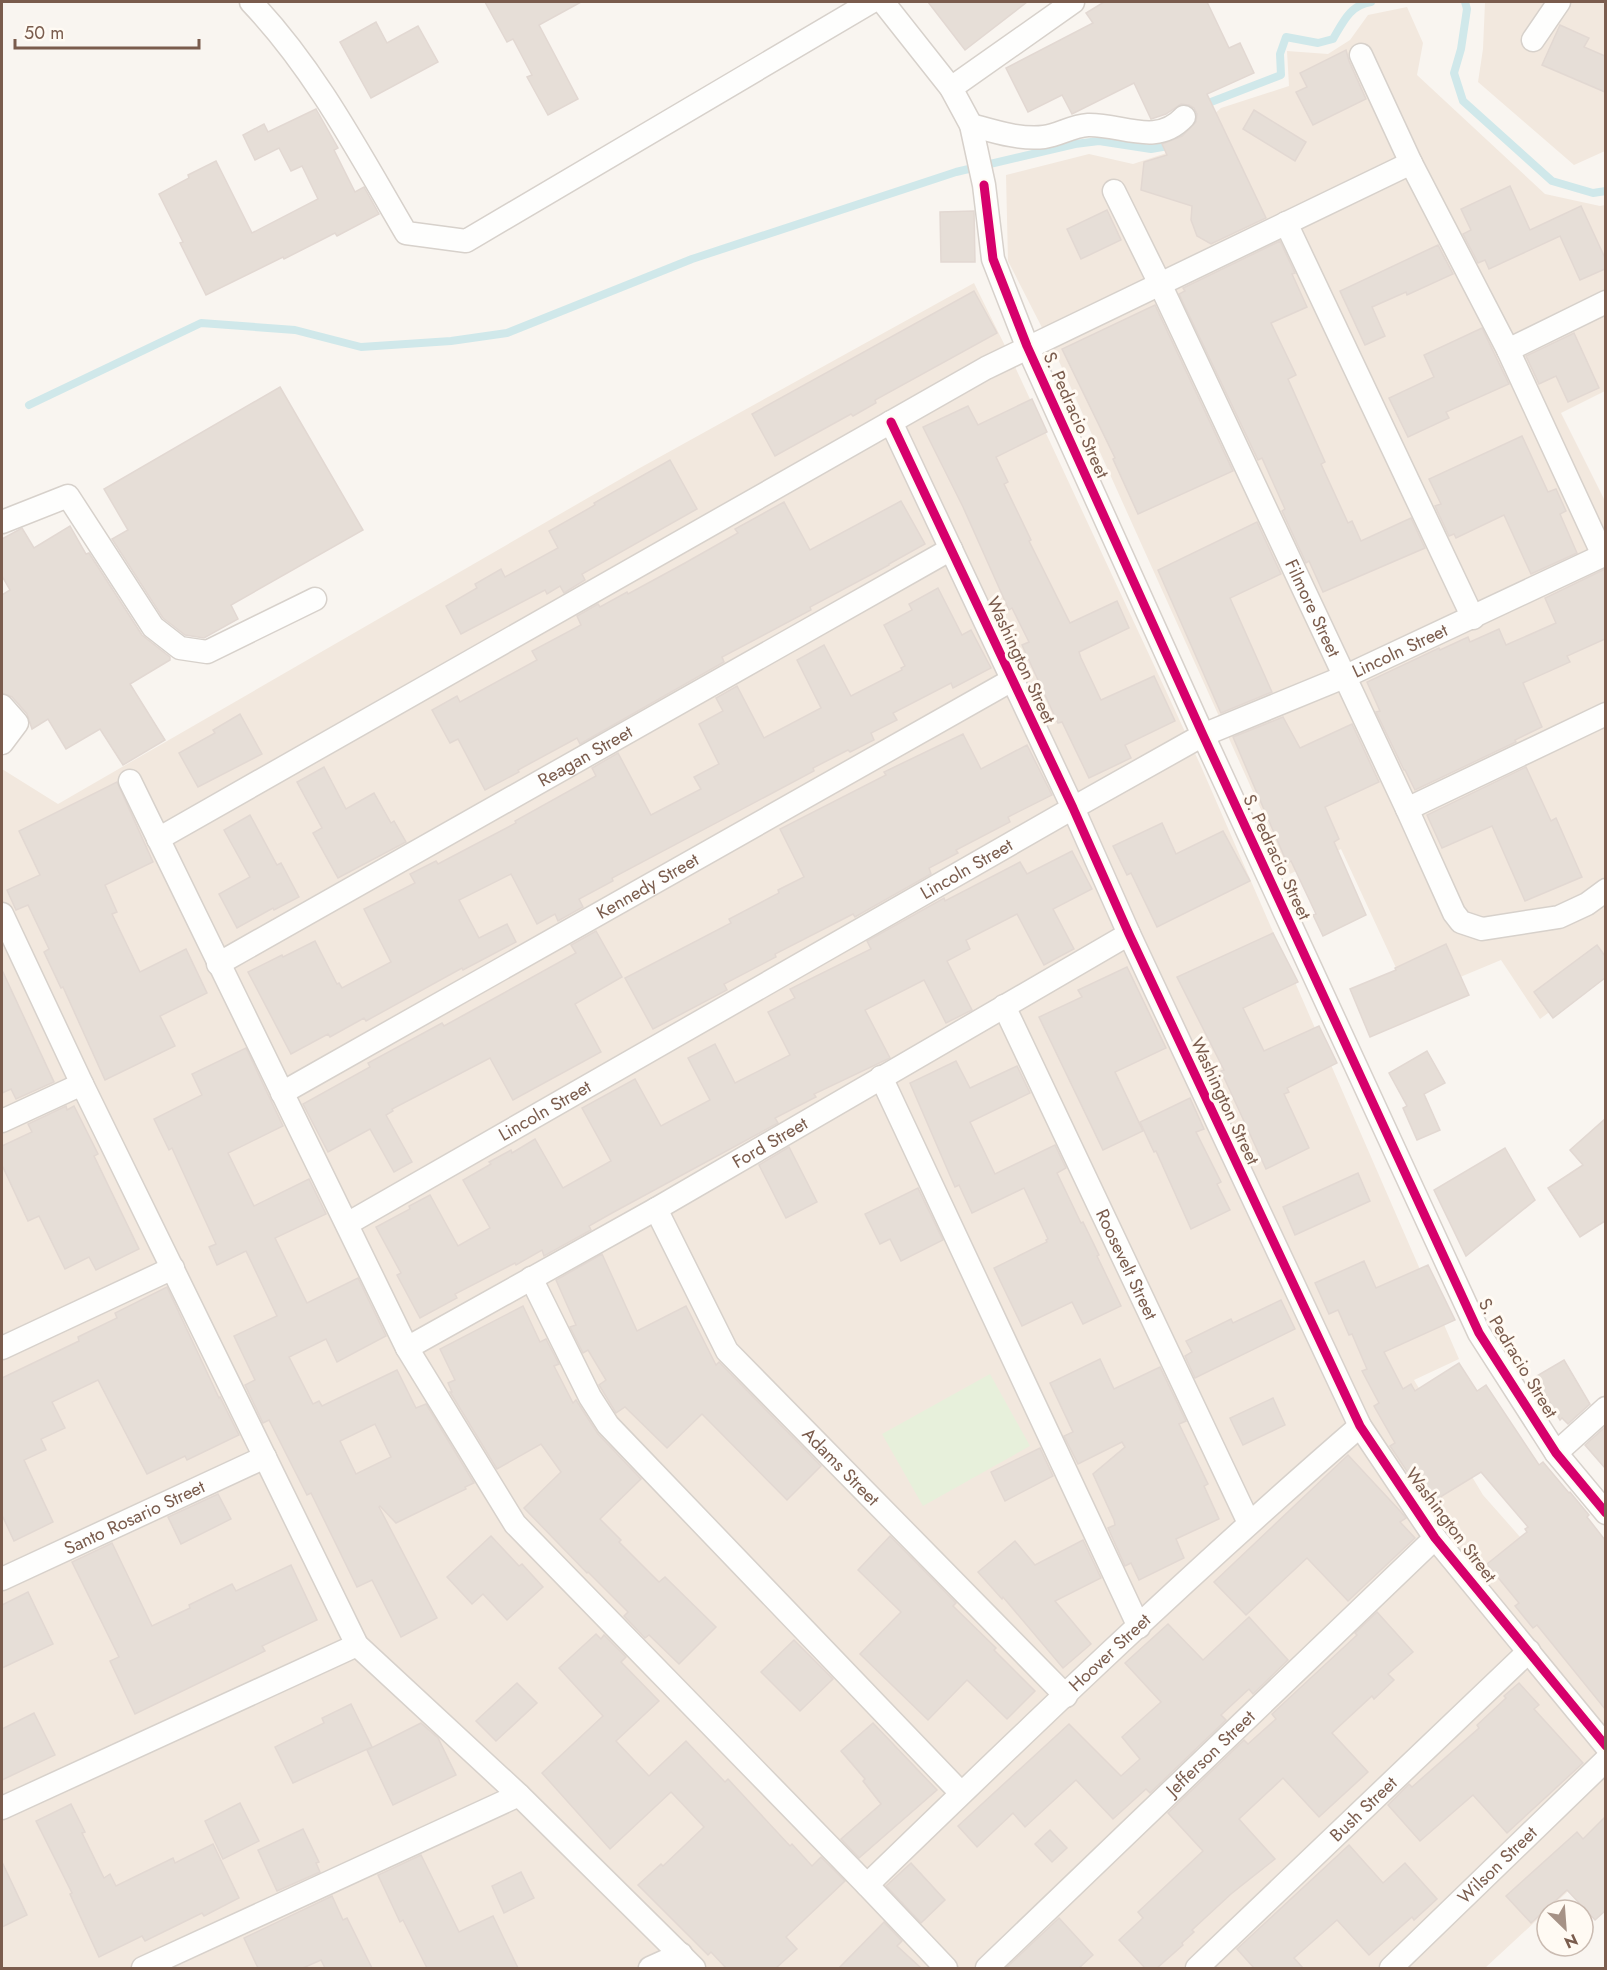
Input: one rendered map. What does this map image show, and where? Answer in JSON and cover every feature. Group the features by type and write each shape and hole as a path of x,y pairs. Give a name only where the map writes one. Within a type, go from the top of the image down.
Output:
{"street":[{"path":"251,2 273,25 309,73 406,232 466,241 871,2"},
{"path":"267,2 273,25"},
{"name":"S. Pedracio Street","path":"883,2 951,88 974,133 984,185 993,259 1027,346 1203,735 1479,1333 1556,1453 1605,1513"},
{"path":"951,88 1073,2"},
{"path":"1533,40 1559,2"},
{"path":"1361,55 1412,163 1508,350 1604,554"},
{"path":"974,133 1042,137 1086,125 1153,133 1172,126 1184,117"},
{"path":"158,839 1027,346 1412,163"},
{"name":"Filmore Street","path":"1114,191 1160,284 1454,913 1461,922 1482,928 1559,916 1587,904 1605,890"},
{"path":"1286,223 1473,618"},
{"path":"1508,350 1605,302"},
{"name":"Washington Street","path":"891,422 1360,1426 1435,1538 1605,1746"},
{"path":"2,522 68,496 153,627 180,648 207,652 315,599"},
{"name":"Reagan Street","path":"218,964 951,549"},
{"name":"Lincoln Street","path":"347,1224 1203,735 1344,677 1473,618 1604,554"},
{"name":"Kennedy Street","path":"282,1093 1012,680"},
{"path":"2,706 17,723 2,743"},
{"path":"1407,809 1605,714"},
{"path":"130,781 407,1348 515,1524 945,1968"},
{"path":"2,914 82,1084 357,1645 519,1795 688,1961"},
{"name":"Ford Street","path":"407,1348 656,1209 1129,934"},
{"name":"Roosevelt Street","path":"1004,1006 1249,1523"},
{"path":"881,1077 1139,1627"},
{"path":"2,1121 82,1084"},
{"name":"Adams Street","path":"656,1209 727,1351 1066,1696"},
{"path":"2,1348 172,1268"},
{"path":"531,1278 590,1397 608,1425 962,1793"},
{"path":"1556,1453 1605,1408"},
{"name":"Hoover Street","path":"867,1885 1249,1523 1360,1426"},
{"name":"Santo Rosario Street","path":"2,1579 265,1457"},
{"name":"Jefferson Street","path":"987,1968 1435,1538"},
{"path":"2,1808 357,1645"},
{"name":"Bush Street","path":"1197,1968 1529,1652"},
{"name":"Wilson Street","path":"1391,1968 1605,1760"},
{"path":"143,1968 519,1795"},
{"path":"650,1968 688,1961"}],"shaded area":[{"path":"1485,2 1605,2 1605,151 1574,165 1478,82 1483,49"},
{"path":"1407,7 1423,43 1417,75 1545,194 1600,206 1605,205 1605,391 1561,413 1605,501 1605,971 1540,1019 1501,960 1410,998 1341,849 1290,874 1058,359 1008,261 1006,175 1089,154 1133,164 1188,146 1202,125 1221,108 1289,86 1287,51 1328,54 1350,40 1368,15"},
{"path":"974,283 1200,764 1459,1359 1414,1380 1483,1495 1605,1633 1605,1857 1561,1898 1535,1898 1535,1922 1485,1968 2,1968 2,769 58,804 638,469"}],"green space":[{"path":"990,1374 1030,1446 923,1506 882,1434"}],"building":[{"path":"485,2 581,2 539,25 578,99 548,115 527,77 532,75 513,39 507,42"},
{"path":"928,2 1027,2 965,50"},
{"path":"1104,2 1207,2 1229,48 1240,43 1254,73 1207,94 1266,218 1211,244 1197,236 1191,220 1192,206 1141,190 1144,162 1167,155 1162,144 1182,136 1196,122 1197,114 1189,105 1181,104 1166,114 1151,119 1134,83 1072,114 1062,95 1028,112 1006,68 1093,23 1086,13"},
{"path":"376,22 387,43 418,26 438,62 371,98 340,42"},
{"path":"1560,25 1589,38 1584,47 1605,56 1605,92 1542,65"},
{"path":"1346,50 1366,99 1313,125 1296,92 1307,87 1300,73"},
{"path":"316,109 338,148 334,150 355,192 364,187 379,214 337,236 335,233 206,295 159,194 189,178 188,175 216,161 252,233 318,199 302,166 291,171 279,148 255,160 243,135 264,124 268,132"},
{"path":"1254,110 1306,142 1295,161 1243,129"},
{"path":"1510,186 1530,230 1581,206 1605,258 1605,269 1580,280 1560,236 1489,269 1485,260 1478,263 1463,234 1471,230 1461,209"},
{"path":"1107,210 1121,240 1081,259 1067,229"},
{"path":"974,211 975,262 941,262 940,212"},
{"path":"1280,241 1307,307 1271,323 1296,375 1288,379 1325,462 1321,464 1348,523 1352,521 1361,541 1411,518 1425,548 1323,592 1309,561 1306,563 1282,511 1285,509 1262,458 1258,460 1179,294 1185,291 1183,288"},
{"path":"1438,245 1453,274 1407,295 1406,292 1372,307 1385,336 1365,345 1340,291"},
{"path":"974,291 997,333 875,400 876,403 853,416 851,414 775,456 752,414"},
{"path":"1155,305 1233,471 1138,514 1113,459 1115,458 1062,349"},
{"path":"1482,328 1509,384 1446,412 1449,418 1408,437 1389,398 1434,377 1424,355"},
{"path":"1574,333 1599,388 1568,402 1556,376 1539,384 1526,356"},
{"path":"280,387 363,530 231,605 238,619 204,638 185,635 163,618 112,539 128,530 104,489"},
{"path":"1032,399 1047,432 996,457 1008,482 1004,484 1031,540 1029,541 1070,623 1117,601 1129,628 1079,652 1101,700 1154,676 1175,721 1125,745 1131,758 1089,778 1062,722 1058,723 1022,645 1029,642 1012,608 1009,610 963,507 923,427 968,406 978,425"},
{"path":"1522,436 1548,492 1556,489 1566,511 1560,514 1577,553 1531,574 1504,515 1456,538 1454,534 1449,536 1435,506 1441,504 1429,479"},
{"path":"670,460 697,509 582,574 585,580 564,593 560,586 547,594 545,590 461,634 446,606 477,588 475,584 501,569 505,577 558,548 549,531"},
{"path":"901,501 925,544 810,607 811,610 722,657 724,662 580,744 577,738 485,790 458,739 450,743 432,710 457,696 460,702 537,660 532,651 581,625 577,616 598,604 600,607 627,592 628,594 685,563 738,533 735,529 784,502 810,550"},
{"path":"1257,522 1281,574 1230,598 1272,692 1221,713 1158,570"},
{"path":"70,526 86,554 89,553 142,635 170,657 170,660 130,684 165,740 123,765 100,729 66,749 48,719 32,729 27,714 12,697 2,693 2,595 10,590 2,576 2,539 22,528 34,548"},
{"path":"1605,569 1605,639 1567,656 1570,662 1523,683 1542,727 1515,740 1516,742 1415,790 1376,712 1380,711 1367,682 1468,637 1470,642 1499,629 1506,645 1556,623 1545,598"},
{"path":"938,588 962,635 971,630 991,668 953,688 951,683 893,713 897,720 871,733 874,740 813,768 814,771 612,878 613,881 579,899 583,907 558,921 555,914 537,924 511,874 459,900 479,938 507,924 516,942 463,970 462,968 366,1021 364,1018 330,1037 328,1034 291,1054 248,972 315,941 337,984 339,983 342,988 391,962 364,909 415,883 410,874 436,861 438,864 516,823 515,821 596,776 592,768 618,753 651,815 701,789 694,777 719,764 699,724 723,711 716,698 737,686 764,738 821,708 797,660 824,645 851,696 902,670 901,668 905,666 884,625 912,610 909,604"},
{"path":"240,714 262,754 198,787 179,753 215,733 213,730"},
{"path":"1283,717 1300,748 1352,724 1379,782 1325,807 1339,839 1334,842 1366,915 1323,936 1313,915 1316,914 1291,861 1287,863 1233,737"},
{"path":"963,734 981,769 1027,745 1052,795 1008,817 1010,822 956,850 958,853 929,868 931,874 855,917 853,914 775,954 776,957 724,984 727,990 653,1029 625,978 731,923 729,919 804,877 780,829 886,775 884,772"},
{"path":"324,767 346,809 374,793 391,823 394,821 406,842 338,878 313,833 322,828 297,782"},
{"path":"1526,767 1551,821 1556,818 1582,877 1525,901 1492,826 1442,848 1427,815"},
{"path":"117,782 153,862 105,885 117,912 112,914 140,972 186,949 207,993 160,1016 175,1046 105,1080 63,987 61,988 44,952 49,949 28,905 16,910 7,890 40,875 19,831"},
{"path":"250,815 277,865 281,863 299,897 237,928 219,894 250,877 224,830"},
{"path":"1162,823 1176,854 1223,831 1250,881 1157,927 1131,873 1127,875 1113,846"},
{"path":"1072,851 1092,889 1053,909 1074,949 1044,965 1017,914 966,940 970,949 947,961 972,1010 946,1023 924,980 865,1010 890,1058 814,1094 816,1097 775,1118 778,1123 589,1226 591,1230 544,1256 542,1250 516,1265 515,1263 455,1294 457,1298 420,1318 397,1275 401,1273 376,1227 410,1209 409,1206 430,1195 458,1246 490,1228 463,1180 491,1164 489,1162 511,1150 512,1153 535,1139 563,1188 611,1161 582,1108 635,1079 661,1126 710,1100 688,1058 715,1044 735,1083 790,1055 768,1012 795,998 790,989 871,949 867,941 944,898 945,901 1020,862 1027,874"},
{"path":"596,931 622,977 575,1004 601,1052 513,1100 490,1058 392,1109 393,1111 386,1115 412,1162 394,1172 370,1129 328,1152 303,1104 370,1067 368,1063 442,1023 444,1026 576,953 571,945"},
{"path":"1273,933 1298,982 1243,1008 1264,1051 1319,1026 1337,1063 1287,1088 1289,1092 1284,1094 1309,1148 1266,1169 1221,1071 1224,1070 1177,977"},
{"path":"1446,944 1469,995 1370,1037 1350,989 1396,970 1395,968"},
{"path":"1597,945 1605,956 1605,978 1553,1018 1534,992"},
{"path":"1127,967 1166,1048 1115,1072 1143,1131 1103,1150 1039,1017 1082,997 1078,990"},
{"path":"2,970 54,1082 16,1099 11,1089 2,1093"},
{"path":"246,1048 283,1126 228,1153 254,1206 309,1179 326,1214 275,1238 307,1303 358,1278 386,1336 337,1362 326,1339 289,1357 313,1404 319,1401 322,1406 397,1370 416,1408 426,1404 474,1483 396,1523 379,1507 437,1618 401,1637 372,1580 357,1587 311,1493 307,1495 269,1420 263,1423 245,1385 255,1380 234,1336 277,1316 246,1251 217,1265 209,1247 216,1244 172,1148 169,1150 154,1119 202,1095 192,1074","holes":["375,1424 391,1457 356,1474 340,1441"]},
{"path":"1427,1051 1445,1083 1424,1094 1440,1130 1417,1140 1403,1108 1407,1106 1389,1073"},
{"path":"956,1061 970,1088 1017,1066 1030,1093 970,1122 995,1174 1055,1145 1066,1168 1057,1173 1099,1255 1097,1256 1121,1306 1083,1324 1072,1302 1022,1326 994,1268 1047,1242 1048,1239 1024,1188 972,1213 959,1185 955,1187 910,1083"},
{"path":"1190,1098 1204,1129 1196,1132 1221,1182 1217,1184 1230,1210 1191,1229 1156,1151 1154,1152 1140,1122"},
{"path":"66,1106 67,1110 74,1106 98,1154 94,1156 139,1249 96,1270 89,1257 65,1269 39,1216 28,1221 2,1165 2,1146 32,1132 28,1124"},
{"path":"1605,1119 1605,1221 1580,1237 1548,1188 1583,1165 1570,1150"},
{"path":"789,1147 817,1202 786,1218 759,1165"},
{"path":"1505,1148 1535,1200 1466,1256 1434,1190"},
{"path":"1358,1173 1370,1201 1295,1235 1283,1207"},
{"path":"918,1188 943,1240 901,1261 890,1239 880,1244 865,1214"},
{"path":"602,1254 637,1331 686,1306 716,1365 719,1362 821,1466 787,1500 702,1414 667,1448 625,1407 616,1413 599,1385 606,1380 588,1350 583,1353 570,1327 576,1325 556,1280"},
{"path":"1364,1261 1376,1288 1428,1265 1455,1320 1384,1352 1403,1389 1411,1384 1415,1391 1459,1363 1477,1391 1486,1385 1539,1465 1543,1462 1570,1492 1589,1515 1587,1517 1605,1540 1605,1709 1537,1625 1533,1628 1515,1606 1519,1603 1487,1564 1527,1532 1525,1529 1528,1527 1481,1472 1429,1504 1390,1446 1395,1443 1374,1406 1379,1403 1362,1371 1367,1369 1352,1334 1349,1335 1338,1310 1329,1314 1315,1283"},
{"path":"167,1287 239,1435 187,1460 185,1456 147,1474 98,1380 52,1402 65,1428 41,1439 46,1450 24,1460 53,1522 14,1541 2,1515 2,1378 79,1341 78,1337 117,1318 115,1313"},
{"path":"1281,1300 1295,1329 1195,1378 1185,1356 1192,1352 1186,1341 1231,1319 1233,1323"},
{"path":"523,1306 540,1342 546,1339 559,1364 554,1366 573,1403 576,1400 598,1434 641,1479 600,1519 621,1540 619,1542 659,1582 665,1577 716,1627 679,1664 649,1635 645,1638 624,1616 628,1612 524,1508 561,1472 541,1444 497,1469 450,1392 452,1392 448,1383 455,1380 440,1349"},
{"path":"1100,1359 1114,1389 1160,1367 1186,1421 1179,1424 1208,1484 1204,1486 1219,1519 1176,1539 1184,1558 1139,1580 1131,1563 1125,1566 1108,1528 1115,1525 1114,1520 1093,1474 1125,1447 1122,1442 1078,1464 1064,1436 1073,1432 1050,1383"},
{"path":"1564,1360 1590,1404 1568,1424 1562,1418 1560,1420 1535,1377"},
{"path":"1273,1398 1285,1425 1243,1445 1230,1418"},
{"path":"1605,1427 1605,1468 1585,1445"},
{"path":"1040,1448 1053,1476 1005,1501 991,1472"},
{"path":"1348,1455 1406,1518 1400,1522 1415,1538 1348,1601 1307,1558 1246,1615 1214,1582"},
{"path":"218,1494 231,1519 181,1544 168,1517"},
{"path":"491,1536 519,1566 522,1564 543,1587 507,1620 483,1594 472,1604 447,1577"},
{"path":"890,1536 956,1603 953,1606 1035,1691 1007,1719 967,1680 928,1720 860,1654 901,1612 858,1570"},
{"path":"1083,1540 1101,1578 1055,1601 1091,1644 1063,1668 1003,1597 1002,1599 978,1572 1015,1541 1035,1565"},
{"path":"112,1543 152,1626 232,1584 236,1591 291,1565 317,1620 262,1646 265,1651 135,1714 110,1661 119,1657 72,1562"},
{"path":"28,1592 53,1644 2,1668 2,1605"},
{"path":"1377,1612 1413,1652 1388,1674 1394,1680 1374,1699 1372,1696 1332,1733 1368,1772 1319,1817 1283,1778 1239,1819 1275,1859 1231,1894 1192,1930 1194,1932 1182,1943 1183,1945 1157,1968 1145,1968 1119,1940 1143,1918 1138,1912 1203,1851 1168,1813 1244,1740 1248,1744 1276,1719 1272,1714 1357,1635 1355,1633"},
{"path":"1249,1617 1288,1660 1253,1694 1249,1689 1221,1715 1226,1720 1150,1793 1146,1789 1113,1819 1076,1780 1025,1827 1013,1813 977,1847 958,1826 1069,1724 1121,1776 1140,1759 1122,1737 1161,1702 1125,1663 1168,1624 1203,1660"},
{"path":"596,1634 601,1639 604,1635 626,1657 621,1662 659,1701 616,1741 649,1776 686,1741 725,1782 728,1779 790,1846 792,1844 812,1866 821,1857 845,1881 786,1937 797,1949 776,1968 726,1968 711,1952 708,1955 638,1885 661,1864 663,1866 704,1827 671,1792 610,1849 542,1773 603,1716 559,1668"},
{"path":"794,1640 833,1679 800,1711 761,1672"},
{"path":"517,1683 537,1703 496,1741 476,1721"},
{"path":"1519,1683 1539,1705 1534,1709 1583,1763 1507,1833 1473,1795 1420,1841 1388,1805 1409,1784 1412,1787 1479,1728 1477,1725"},
{"path":"351,1704 372,1747 293,1783 275,1747 324,1723 322,1718"},
{"path":"34,1713 55,1755 2,1780 2,1729"},
{"path":"421,1723 438,1738 456,1775 393,1805 367,1750"},
{"path":"873,1723 937,1790 859,1858 841,1839 881,1804 863,1781 865,1779 841,1751"},
{"path":"240,1803 259,1841 223,1859 205,1821"},
{"path":"71,1804 104,1878 110,1874 116,1886 173,1858 175,1863 213,1844 239,1898 204,1916 202,1913 145,1941 142,1936 99,1957 70,1894 72,1893 36,1821"},
{"path":"1605,1817 1605,1911 1595,1920 1595,1898 1574,1898 1567,1890 1558,1898 1535,1898 1535,1919 1531,1923 1506,1896 1577,1832 1583,1839"},
{"path":"303,1829 319,1862 316,1863 320,1872 277,1891 258,1850"},
{"path":"1050,1830 1067,1848 1052,1862 1035,1844"},
{"path":"1349,1845 1383,1883 1405,1863 1437,1899 1414,1920 1412,1917 1369,1955 1337,1920 1294,1958 1303,1968 1254,1968 1237,1949"},
{"path":"421,1855 459,1932 493,1916 518,1968 427,1968 403,1920 400,1922 378,1875"},
{"path":"2,1862 27,1915 2,1927"},
{"path":"911,1863 945,1900 921,1923 886,1886"},
{"path":"521,1872 534,1898 504,1913 492,1886"},
{"path":"332,1896 343,1920 347,1918 372,1968 325,1968 321,1960 303,1968 258,1968 244,1938"},
{"path":"1059,1918 1093,1955 1079,1968 1006,1968"},
{"path":"884,1922 902,1941 897,1946 921,1968 839,1968"}],"waterway":[{"path":"29,405 201,323 295,330 361,347 451,341 507,333 692,259 956,172 1075,144 1099,141 1151,149 1174,145 1211,102 1281,75 1280,54 1286,37 1318,43 1333,39 1352,11 1371,2"},
{"path":"1465,2 1467,9 1461,49 1454,73 1463,101 1552,181 1593,193 1606,191"}],"cycle path":[{"path":"984,185 993,259 1027,346 1203,735 1479,1333 1556,1453 1606,1513"},
{"path":"891,422 1360,1426 1435,1538 1606,1746"}]}
